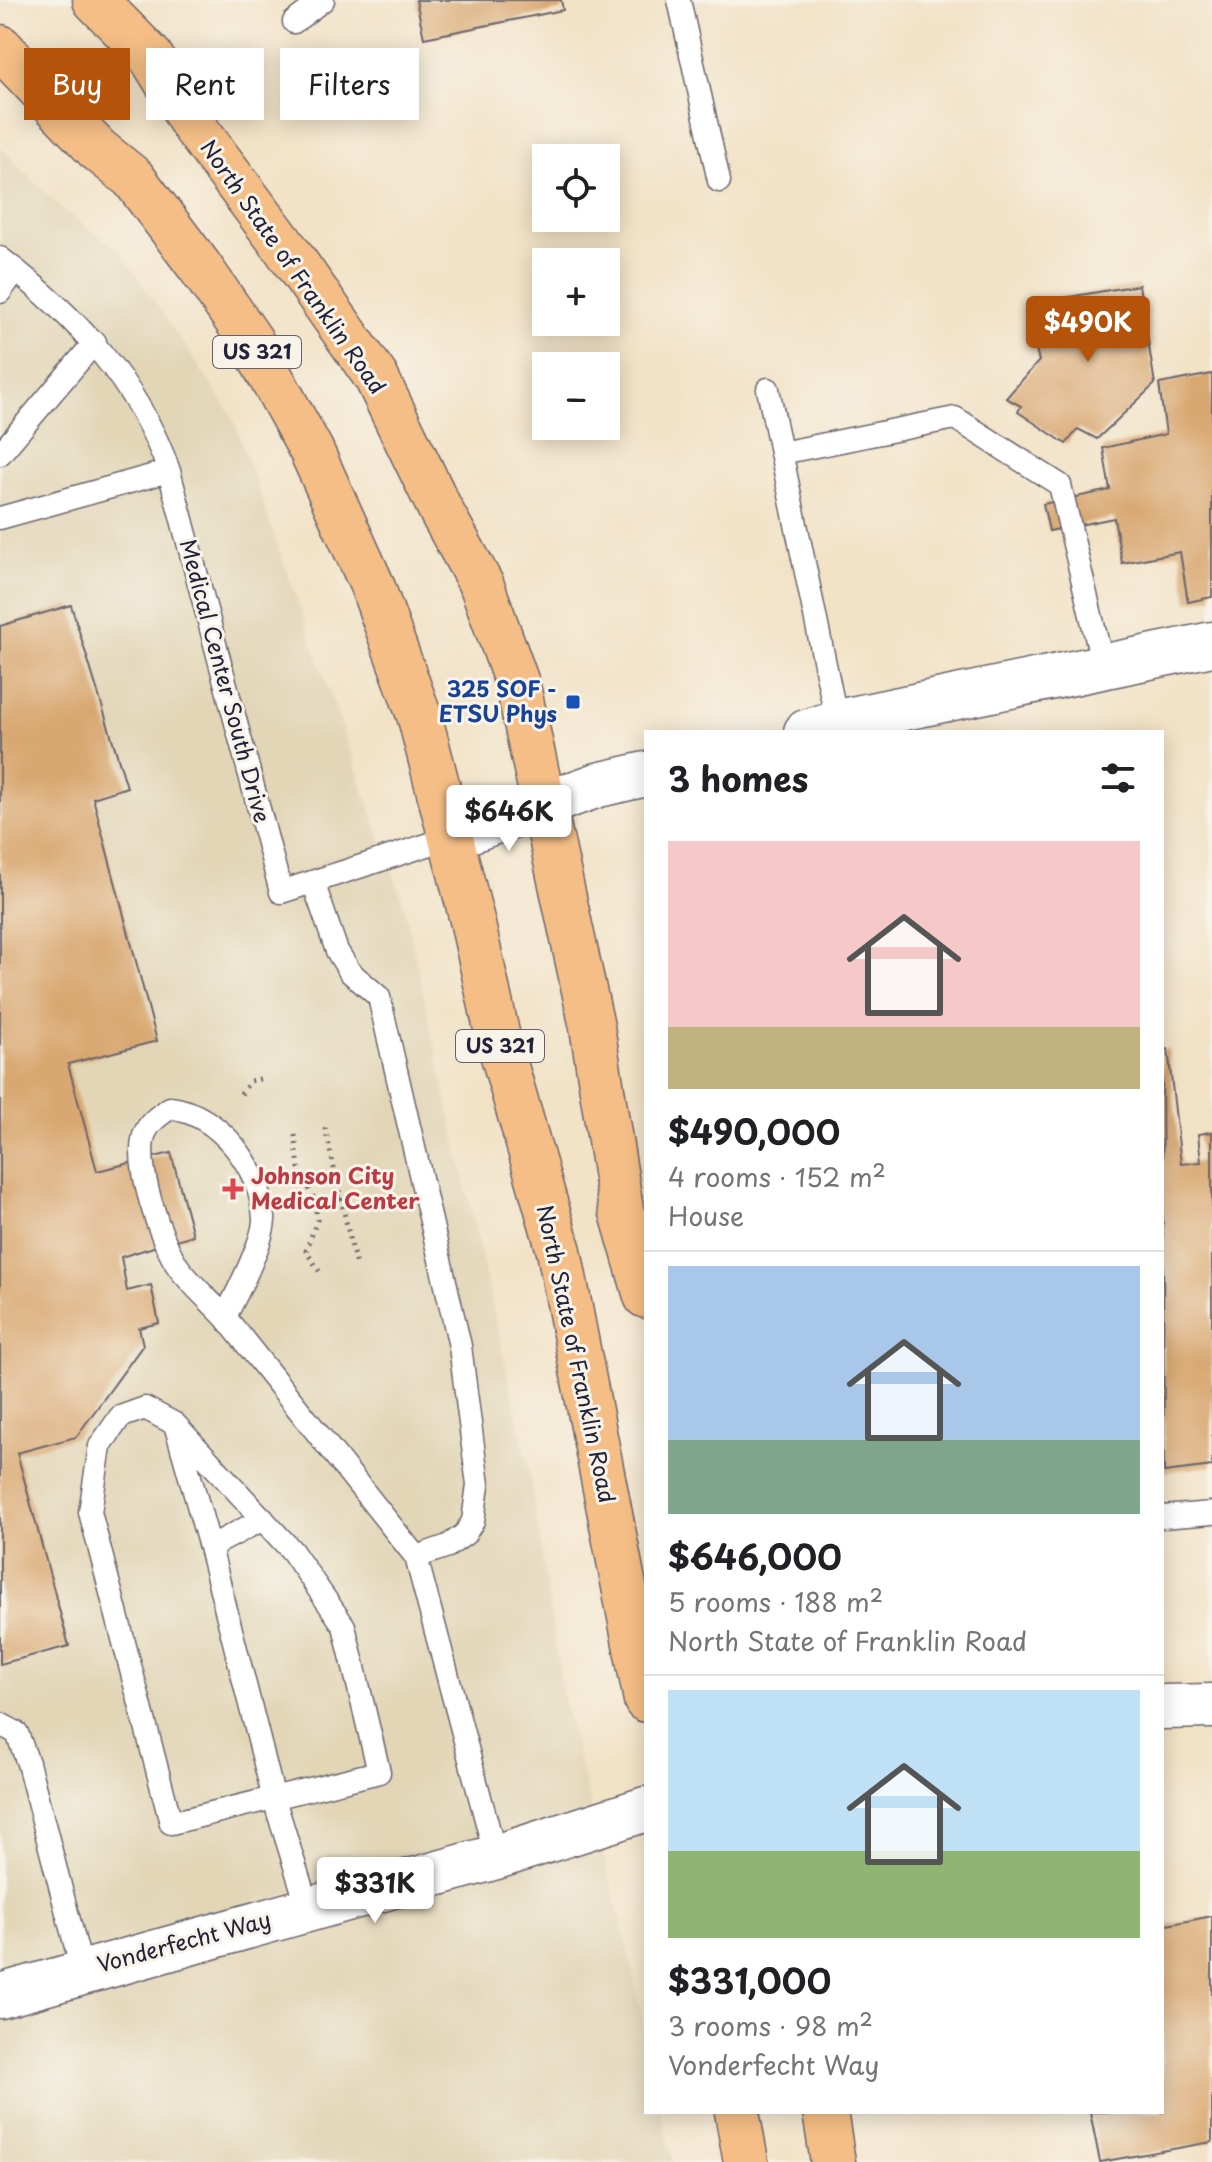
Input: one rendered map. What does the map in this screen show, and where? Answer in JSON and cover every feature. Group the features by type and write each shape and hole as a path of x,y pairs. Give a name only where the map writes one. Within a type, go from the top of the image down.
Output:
{"highway":[{"name":"North State of Franklin Road","path":"95,0 151,57 193,125 376,377 442,513 482,586 518,686 592,1027 621,1209 644,1289"},
{"name":"North State of Franklin Road","path":"0,47 97,149 133,178 200,267 258,354 311,450 372,585 420,718 452,837 499,1042 559,1251 644,1690"},
{"path":"737,2114 746,2162"},
{"path":"825,2114 833,2162"}],"street":[{"path":"821,727 1212,644"},
{"path":"452,837 598,785 644,774"},
{"path":"1164,1707 1212,1706"},
{"name":"Vonderfecht Way","path":"0,1996 82,1970 496,1857 644,1810"}],"lane":[{"path":"294,22 323,0"},
{"path":"679,0 719,181"},
{"path":"0,292 8,264"},
{"name":"Medical Center South Drive","path":"8,264 95,342 133,391 157,437 169,471 281,892 313,882"},
{"path":"0,454 95,342"},
{"path":"768,389 781,453 821,727"},
{"path":"781,453 955,418 1060,485 1103,666"},
{"path":"0,518 169,471"},
{"path":"416,1557 448,1546 465,1534 477,1504 460,1346 379,997 350,972 337,951 313,882 452,837"},
{"path":"225,1317 245,1275 264,1220 249,1164 213,1126 193,1111 170,1108 151,1122 143,1136 142,1157 160,1230 178,1266 225,1317 416,1557 496,1857"},
{"path":"145,1408 175,1424 292,1551 344,1626 379,1772 171,1823 90,1512 93,1475 100,1446 120,1417 145,1408"},
{"path":"175,1424 210,1547 274,1799 308,1908"},
{"path":"1164,1517 1212,1513"},
{"path":"210,1547 263,1519"},
{"path":"0,1724 17,1733 28,1763 82,1970"}],"path":[{"path":"241,1094 250,1081 264,1078"},
{"path":"325,1128 356,1266"},
{"path":"295,1135 299,1168 315,1201 317,1220 306,1251 321,1274"},
{"path":"315,1201 341,1197"}],"shaded area":[{"name":"Johnson City Medical Center","path":"0,147 62,209 120,251 232,415 403,901 530,1476 564,1703 628,1950 644,2026 644,2114 662,2114 673,2162 0,2162"}],"building":[{"path":"416,0 561,0 563,10 424,38"},
{"path":"1139,285 1155,384 1097,439 1078,429 1066,444 1018,412 1021,406 1006,398 1039,361 1031,330 1057,324 1051,300"},
{"path":"1212,374 1212,597 1188,602 1180,552 1122,563 1114,518 1049,531 1043,504 1110,490 1103,448 1166,434 1159,384"},
{"path":"71,605 127,787 93,798 157,1041 68,1064 97,1171 171,1153 193,1235 121,1257 127,1291 151,1285 159,1323 139,1328 143,1345 76,1437 17,1453 69,1646 0,1664 0,626"},
{"path":"1168,1049 1181,1164 1201,1162 1198,1134 1212,1132 1212,1466 1164,1472 1164,1050"},
{"path":"1212,1916 1212,2142 1100,2162 1090,2114 1164,2114 1164,1926"}],"place":[{"name":"325 SOF - ETSU Phys","path":"573,702"},
{"name":"Johnson City Medical Center","path":"233,1189"}]}
